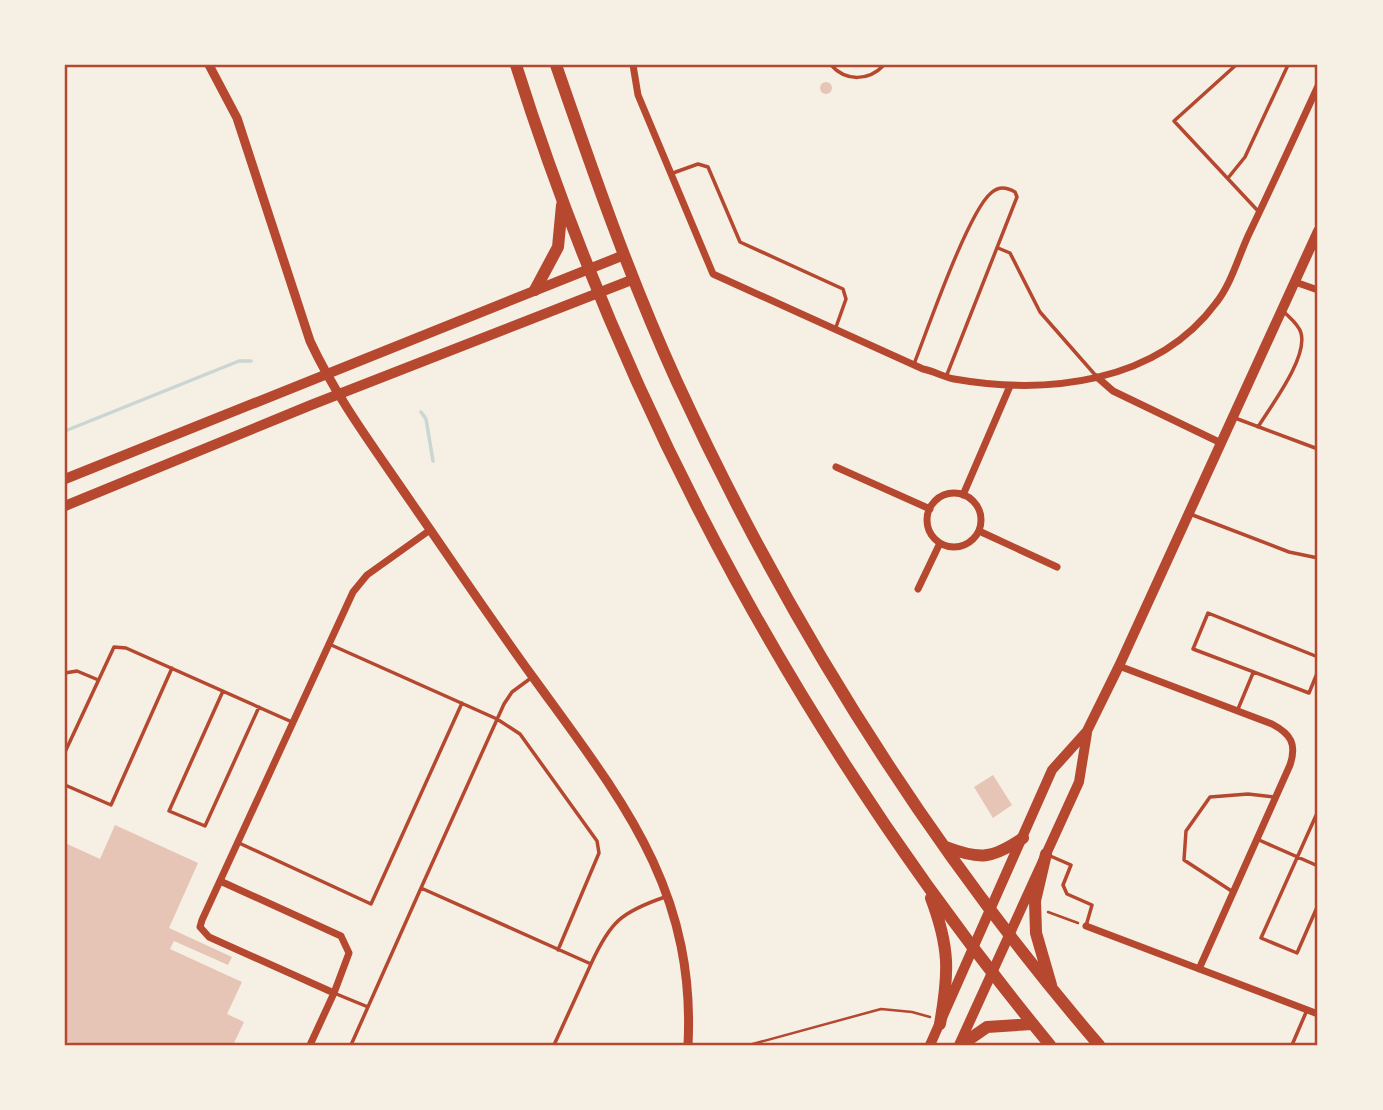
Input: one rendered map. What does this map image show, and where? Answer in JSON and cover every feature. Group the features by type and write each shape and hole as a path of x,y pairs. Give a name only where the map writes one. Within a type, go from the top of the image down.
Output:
{"highway":[{"path":"516,65 589,270 683,480 759,626 828,740 927,888 1049,1045"},
{"path":"556,65 624,255 677,382 765,557 845,698 944,846 1053,992 1099,1045"},
{"path":"536,290 558,247 563,201"},
{"path":"944,846 985,857 1005,850 1023,838"},
{"path":"1046,854 1035,901 1036,933 1053,992"},
{"path":"927,888 947,954 948,975 935,1021"},
{"path":"960,1045 987,1027 1032,1024"}],"main road":[{"path":"930,1045 935,1021 975,948 1052,770 1087,731 1318,231"},
{"path":"65,479 624,255"},
{"path":"65,506 634,279"},
{"path":"960,1045 1079,782 1087,731"}],"street":[{"path":"209,65 237,118 302,318 338,397 623,804 653,858 668,896 687,973 688,1045"},
{"path":"632,65 638,95 713,274 836,327 914,365 946,377 1010,386 1058,385 1097,377 1154,359 1180,342 1217,302 1318,86"},
{"path":"1296,282 1318,290"},
{"path":"1097,377 1113,391 1221,443"},
{"path":"962,495 1010,386"},
{"path":"836,467 930,509"},
{"path":"962,495 971,499 980,514 979,531 966,544 957,547 940,543 930,531 930,509 940,498 962,495"},
{"path":"334,993 203,933 202,920 327,643 353,592 367,575 430,530"},
{"path":"979,531 1057,567"},
{"path":"918,589 940,543"},
{"path":"1119,666 1284,730 1292,740 1294,754 1199,969"},
{"path":"220,881 341,936 349,953 310,1045"},
{"path":"1086,926 1318,1014"}],"lane":[{"path":"831,65 843,75 853,78 874,74 884,65"},
{"path":"1236,65 1174,121 1259,213"},
{"path":"1227,178 1245,157 1287,65"},
{"path":"671,174 698,164 708,167 740,243 843,289 846,299 836,327"},
{"path":"914,365 969,228 988,195 1007,187 1015,192 1017,197 946,377"},
{"path":"997,247 1010,253 1040,312 1097,377"},
{"path":"1258,427 1284,391 1301,343 1299,328 1283,310"},
{"path":"1233,418 1318,449"},
{"path":"1188,514 1289,552 1318,558"},
{"path":"1318,657 1208,613 1193,649 1309,693 1318,671"},
{"path":"327,643 497,719 520,734 597,841 599,852 558,950"},
{"path":"65,752 114,646 126,648 292,722"},
{"path":"65,785 111,805 172,668"},
{"path":"65,673 77,671 97,679"},
{"path":"1237,711 1253,673"},
{"path":"351,1045 507,697 533,677"},
{"path":"223,691 169,811 205,827 259,708"},
{"path":"237,842 372,904 462,703"},
{"path":"1233,892 1184,860 1186,831 1205,799 1210,797 1248,794 1276,797"},
{"path":"1318,811 1261,938 1297,953 1318,905"},
{"path":"1257,839 1318,866"},
{"path":"1046,854 1071,865 1063,884 1067,894 1092,905 1086,926"},
{"path":"421,888 591,964"},
{"path":"554,1045 614,921 625,913 668,896"},
{"path":"334,993 368,1007"},
{"path":"1292,1045 1307,1010"}],"path":[{"path":"1044,905 1045,912 1086,926"},
{"path":"749,1045 881,1009 912,1012 935,1021"}],"building":[{"path":"826,82 832,88 826,94 820,88"},
{"path":"993,775 1012,805 993,818 974,787"},
{"path":"115,825 198,863 169,928 232,957 228,965 174,941 170,949 242,982 227,1014 244,1022 233,1045 75,1045 65,1041 65,843 100,859"}],"waterway":[{"path":"65,431 239,361 251,361"},
{"path":"421,412 426,419 433,461"}]}
